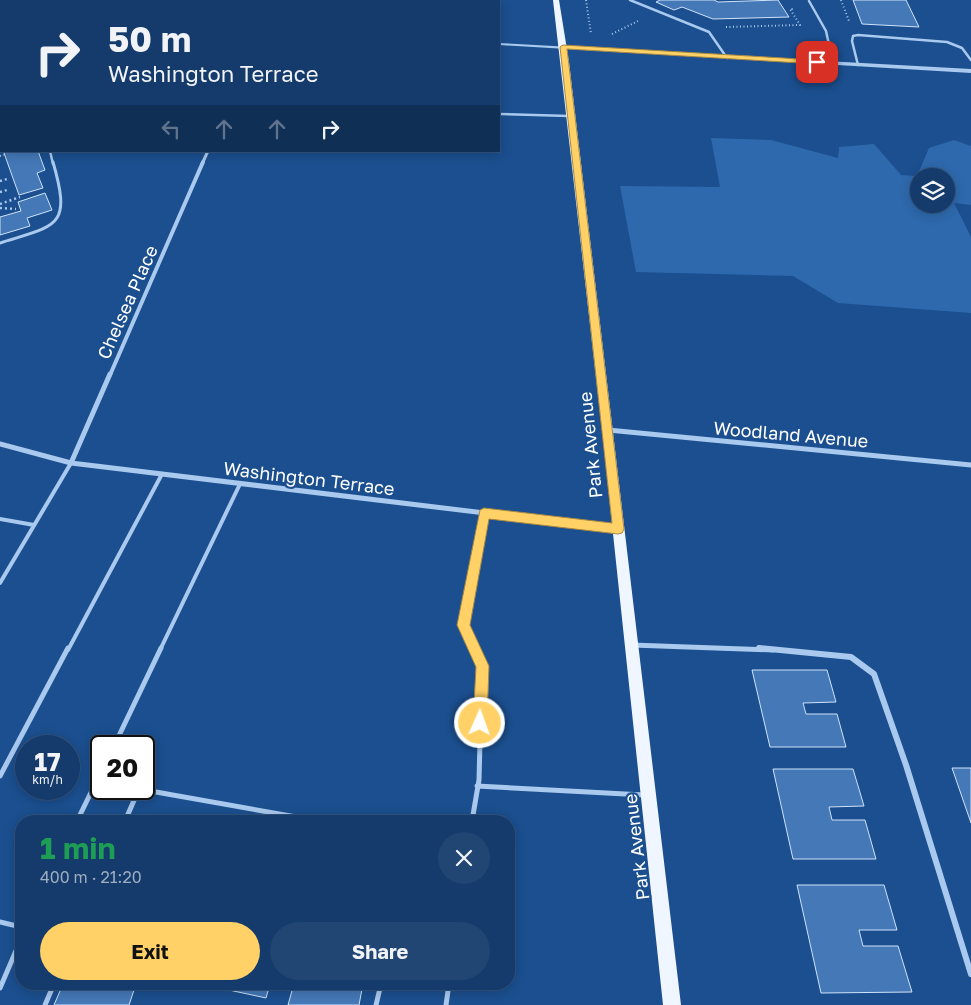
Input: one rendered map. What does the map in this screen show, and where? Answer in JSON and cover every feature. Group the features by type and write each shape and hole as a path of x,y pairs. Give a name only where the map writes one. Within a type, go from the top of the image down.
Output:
{"main road":[{"name":"Park Avenue","path":"556,0 608,430 672,1005"}],"street":[{"path":"500,44 971,72"},
{"name":"Chelsea Place","path":"70,464 208,152"},
{"name":"Woodland Avenue","path":"608,430 971,465"},
{"name":"Washington Terrace","path":"0,444 70,464 618,529"},
{"path":"631,645 755,648 851,657 874,674 906,765 971,974"}],"lane":[{"path":"630,0 709,32 727,58"},
{"path":"809,1 826,31 833,63"},
{"path":"858,65 852,40 855,35 937,40 962,48 971,60"},
{"path":"500,114 571,116"},
{"path":"0,243 45,228 55,222 60,216 62,202 50,152"},
{"path":"0,583 70,464"},
{"path":"0,776 162,474"},
{"path":"119,735 240,484"},
{"path":"473,815 477,786 482,666 463,625 484,513"},
{"path":"0,519 34,525"},
{"path":"477,786 648,795"},
{"path":"155,792 285,815"},
{"path":"81,815 90,795"},
{"path":"128,815 134,800"},
{"path":"0,922 15,926"},
{"path":"0,988 15,953"},
{"path":"45,1005 51,990"},
{"path":"376,1005 380,990"},
{"path":"446,1005 448,990"}],"path":[{"path":"709,32 719,27 800,25 790,9 813,8"},
{"path":"609,36 657,11"},
{"path":"0,156 4,155"},
{"path":"0,181 7,179"},
{"path":"0,192 7,190"},
{"path":"0,206 20,197"},
{"path":"0,206 16,210"}],"shaded area":[{"path":"711,138 771,140 838,158 839,147 874,144 901,175 910,176 910,213 955,213 955,205 971,237 971,313 838,303 793,276 636,272 620,186 720,187"},
{"path":"954,140 971,146 971,205 955,203 955,168 920,168 929,148"}],"building":[{"path":"660,0 714,0 718,2 778,0 789,17 713,19 682,7 674,10 656,2"},
{"path":"853,0 906,0 919,27 862,24"},
{"path":"38,152 45,170 37,173 43,188 19,195 4,153"},
{"path":"45,193 52,210 27,218 30,226 0,235 0,217 21,211 18,202"},
{"path":"752,670 827,670 836,702 803,703 806,714 837,714 846,747 770,747"},
{"path":"952,768 971,768 971,823"},
{"path":"773,769 853,769 864,806 829,807 832,820 865,820 876,859 793,859"},
{"path":"797,885 884,885 897,930 859,930 863,946 898,946 912,992 821,993"},
{"path":"60,990 134,990 129,1005 54,1005"},
{"path":"229,990 268,990 266,998"},
{"path":"292,990 362,990 359,1005 288,1005"}],"route":[{"path":"480,723 482,666 463,625 484,513 618,529 563,47 817,62"}]}
